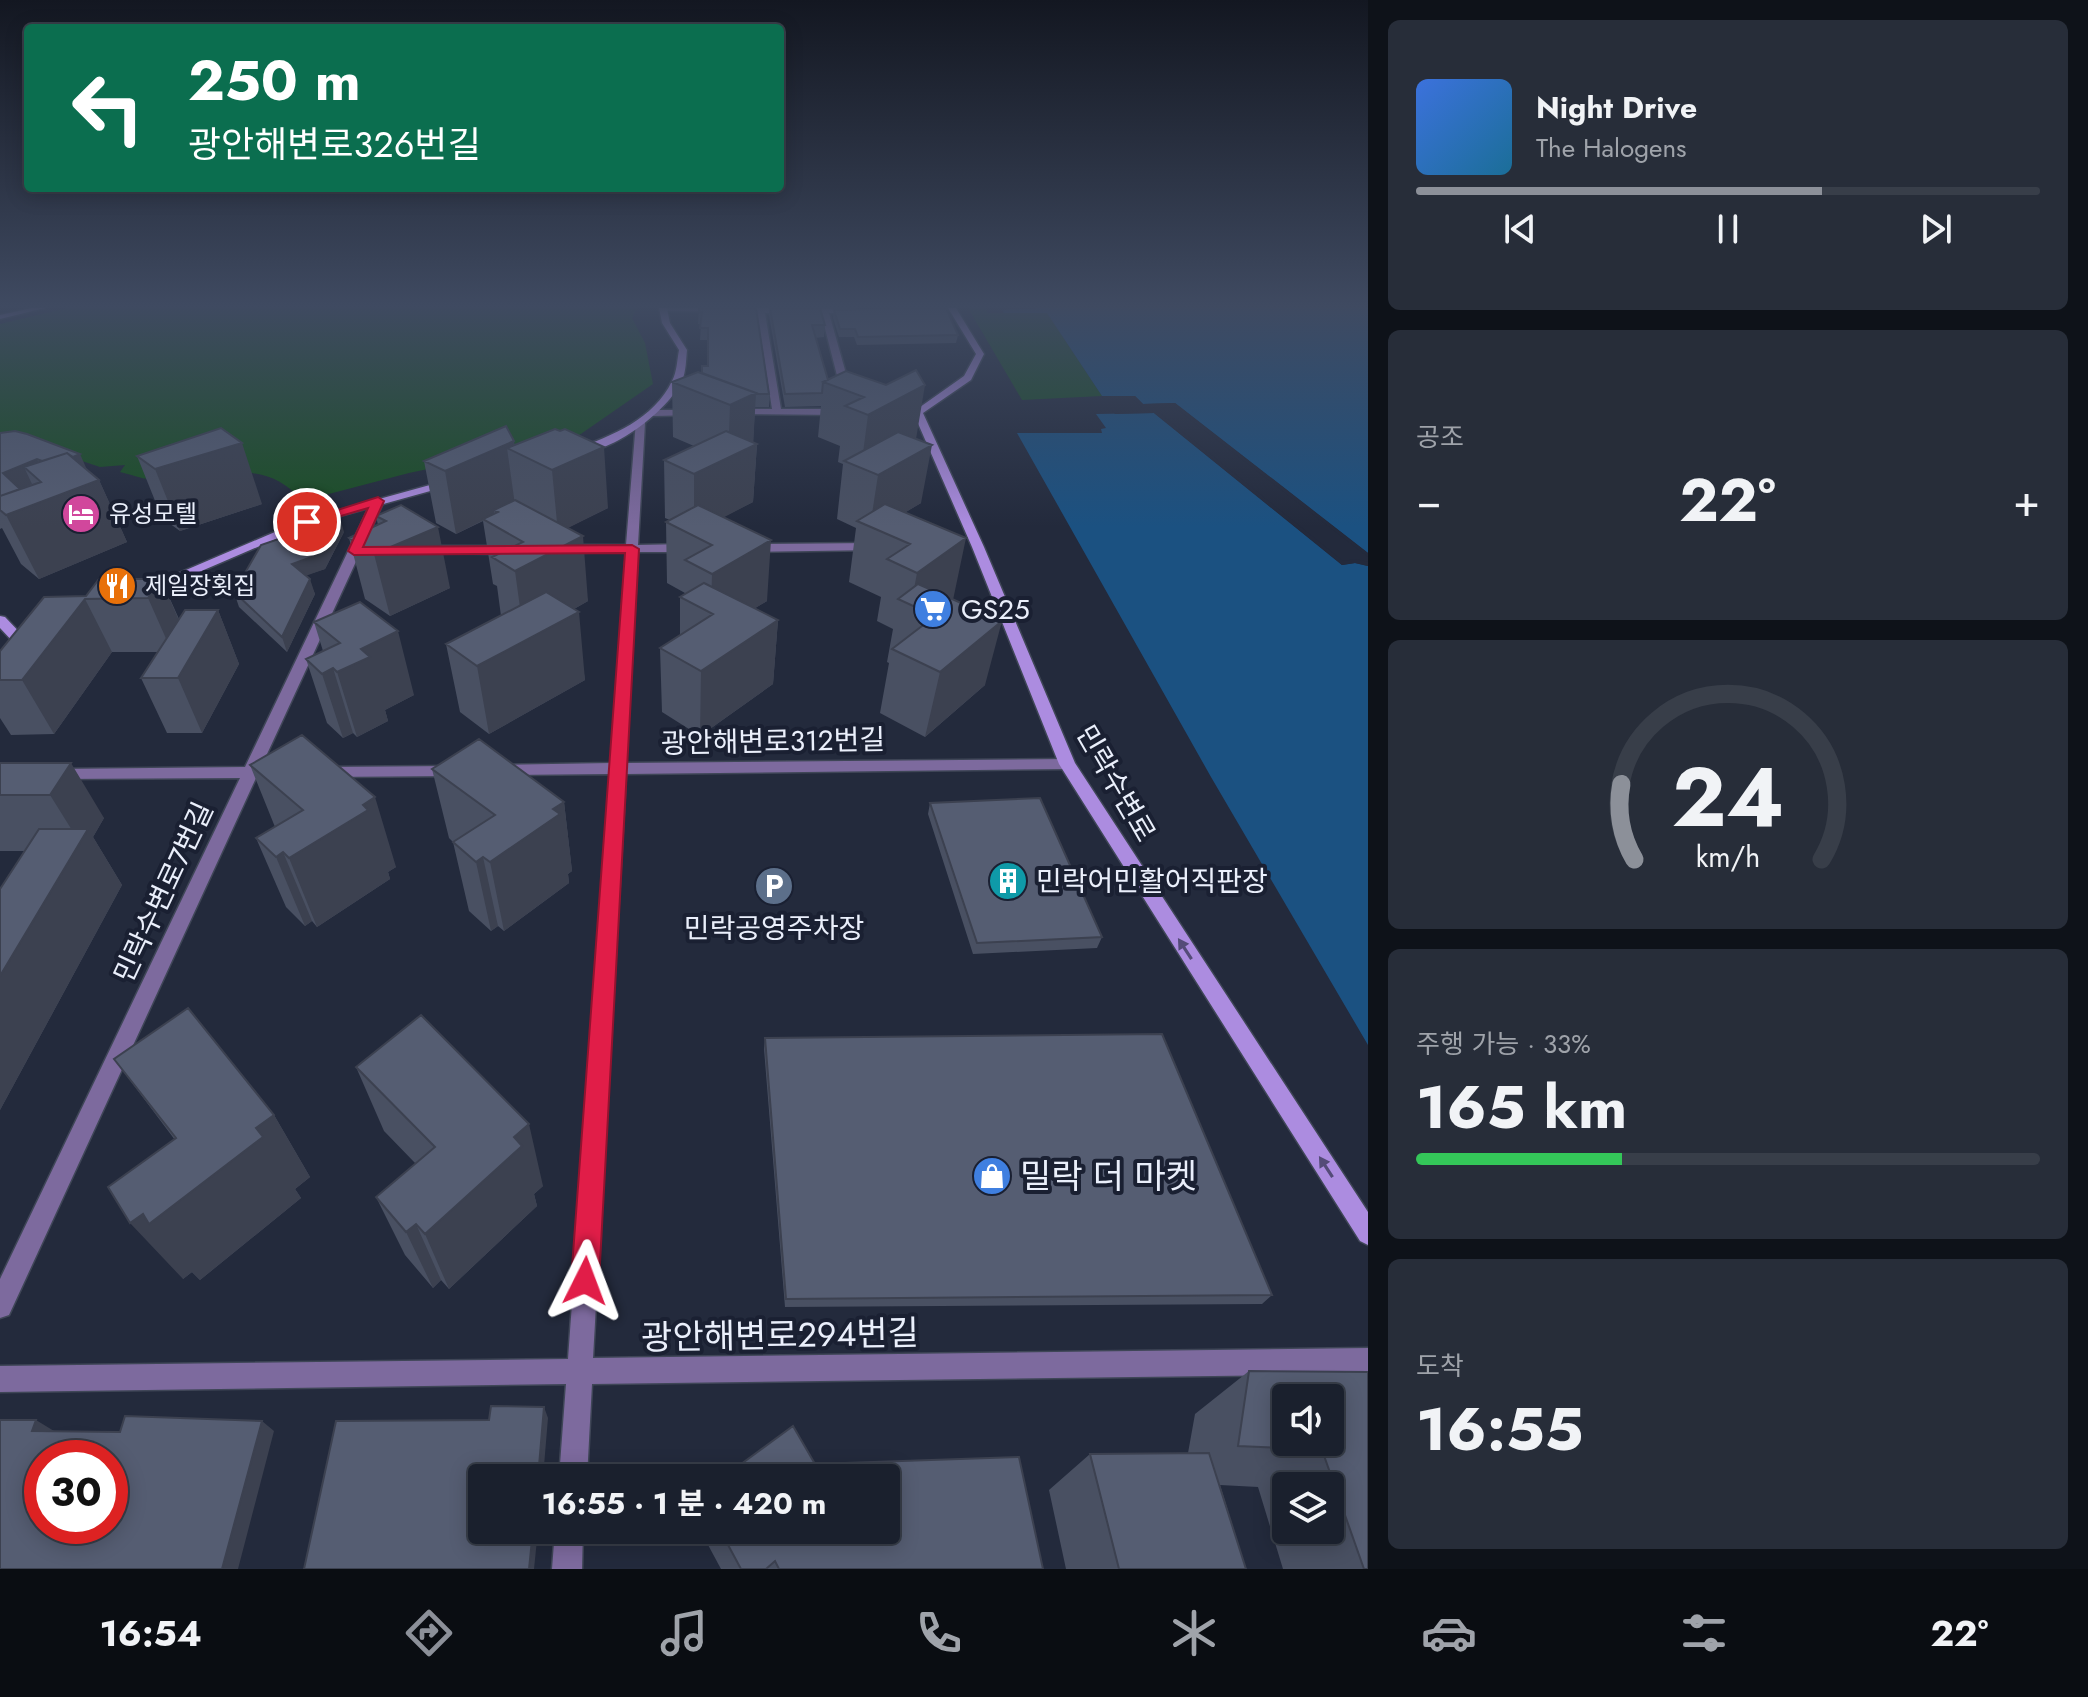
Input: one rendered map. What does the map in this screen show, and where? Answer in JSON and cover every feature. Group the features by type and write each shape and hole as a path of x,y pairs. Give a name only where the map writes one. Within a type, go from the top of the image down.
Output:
{"street":[{"path":"568,454 597,445 647,418 677,381"},
{"path":"772,381 777,412"},
{"path":"731,412 851,412 843,381"},
{"name":"민락수변로","path":"963,381 912,412 978,547 1067,764 1368,1233"},
{"path":"647,418 700,413"},
{"path":"574,1464 632,549 647,418"},
{"path":"136,594 307,522 466,479"},
{"name":"민락수변로7번길","path":"0,1306 250,772 362,551 378,501"},
{"path":"726,548 883,547"},
{"path":"962,547 978,547"},
{"path":"555,549 695,548"},
{"path":"401,550 524,550"},
{"path":"0,620 16,646 36,636"},
{"name":"광안해변로312번길","path":"314,772 1067,764"},
{"path":"31,775 282,772"},
{"name":"광안해변로294번길","path":"0,1379 1368,1361"},
{"path":"567,1569 568,1544"}],"green space":[{"path":"0,381 652,381 653,384 575,438 409,473 302,501 286,486 269,477 250,473 147,479 120,472 125,465 100,467 58,453 0,446"},
{"path":"1011,381 1092,381 1102,396 1022,400"}],"water":[{"path":"1092,381 1368,381 1368,553 1175,403 1143,404 1135,396 1102,396"},
{"path":"1154,413 1342,565 1355,563 1368,566 1368,1045 1211,777 1017,433 1102,433 1101,429 1106,428 1096,414"}],"pier":[{"path":"1102,396 1135,396 1143,404 1175,403 1368,553 1368,557 1174,407 1143,408 1133,400 1105,400"},
{"path":"1112,410 1156,410 1343,561 1356,559 1368,562 1368,566 1355,563 1342,565 1154,413 1115,414"}],"building":[{"path":"723,381 756,393 730,405 672,382"},
{"path":"724,381 767,381 769,394 756,393"},
{"path":"783,381 825,381 822,393 785,394"},
{"path":"875,381 886,385 894,381 923,381 925,385 868,415 845,406 864,397 823,382"},
{"path":"506,426 514,441 445,471 424,461"},
{"path":"221,428 242,443 155,469 137,456"},
{"path":"555,429 565,429 604,447 552,470 507,448"},
{"path":"15,431 80,454 73,457 67,453 42,461 37,459 3,473 20,489 0,496 0,433"},
{"path":"726,431 757,444 694,474 664,460"},
{"path":"898,432 932,445 878,475 844,461"},
{"path":"67,453 99,480 6,515 0,510 0,496 41,482 24,467"},
{"path":"515,500 583,536 515,571 492,557 523,542 483,519"},
{"path":"885,504 966,538 917,573 887,559 910,544 857,521"},
{"path":"401,505 438,527 374,554 349,538 386,521 376,516"},
{"path":"698,505 771,540 712,574 685,560 712,545 666,522"},
{"path":"340,518 320,554 292,564 310,579 282,637 234,592 261,545"},
{"path":"99,579 161,579 148,598 85,599 22,680 0,680 0,651 44,597 86,596"},
{"path":"704,583 778,620 701,671 660,648 713,614 680,597"},
{"path":"918,584 1002,621 940,672 892,649 935,616 898,599"},
{"path":"546,592 579,612 477,666 446,644"},
{"path":"360,602 398,631 361,649 370,657 337,672 333,668 322,674 306,659 340,643 314,622"},
{"path":"185,610 218,610 178,678 141,678"},
{"path":"302,735 375,797 363,805 368,810 289,858 283,852 276,857 256,838 303,810 250,765"},
{"path":"479,739 564,802 553,809 560,814 490,862 483,857 476,862 453,842 495,815 432,769"},
{"path":"0,763 71,763 50,795 0,795"},
{"name":"민락어민활어직판장","path":"1040,798 1102,937 977,943 930,803"},
{"path":"39,829 88,829 0,976 0,889"},
{"path":"188,1008 274,1115 256,1128 263,1137 149,1224 143,1214 130,1223 108,1187 176,1138 114,1059"},
{"path":"421,1015 529,1124 514,1137 522,1146 425,1234 416,1224 406,1232 376,1197 435,1147 356,1067"},
{"name":"밀락 더 마켓","path":"1162,1034 1272,1295 786,1299 765,1038"},
{"path":"1249,1371 1368,1372 1368,1569 1364,1569 1344,1512 1344,1472 1330,1472 1324,1456 1344,1456 1344,1384 1272,1384 1272,1448 1238,1446"},
{"path":"491,1406 544,1407 539,1464 468,1464 468,1544 532,1544 529,1569 304,1569 336,1421 489,1420"},
{"path":"125,1416 262,1421 222,1569 0,1569 0,1420 36,1420 32,1431 120,1432"},
{"path":"793,1426 815,1464 741,1464"},
{"path":"1209,1453 1246,1569 1119,1569 1090,1454"},
{"path":"1019,1457 1043,1569 779,1569 775,1561 766,1569 741,1569 728,1544 900,1544 900,1464 815,1464"}],"place":[{"name":"유성모텔","path":"81,514"},
{"name":"제일장횟집","path":"117,586"},
{"name":"GS25","path":"933,609"},
{"name":"민락어민활어직판장","path":"1008,881"},
{"name":"민락공영주차장","path":"774,886"},
{"name":"밀락 더 마켓","path":"992,1176"}],"route":[{"path":"307,522 378,501 354,551 632,549 585,1281"}]}
